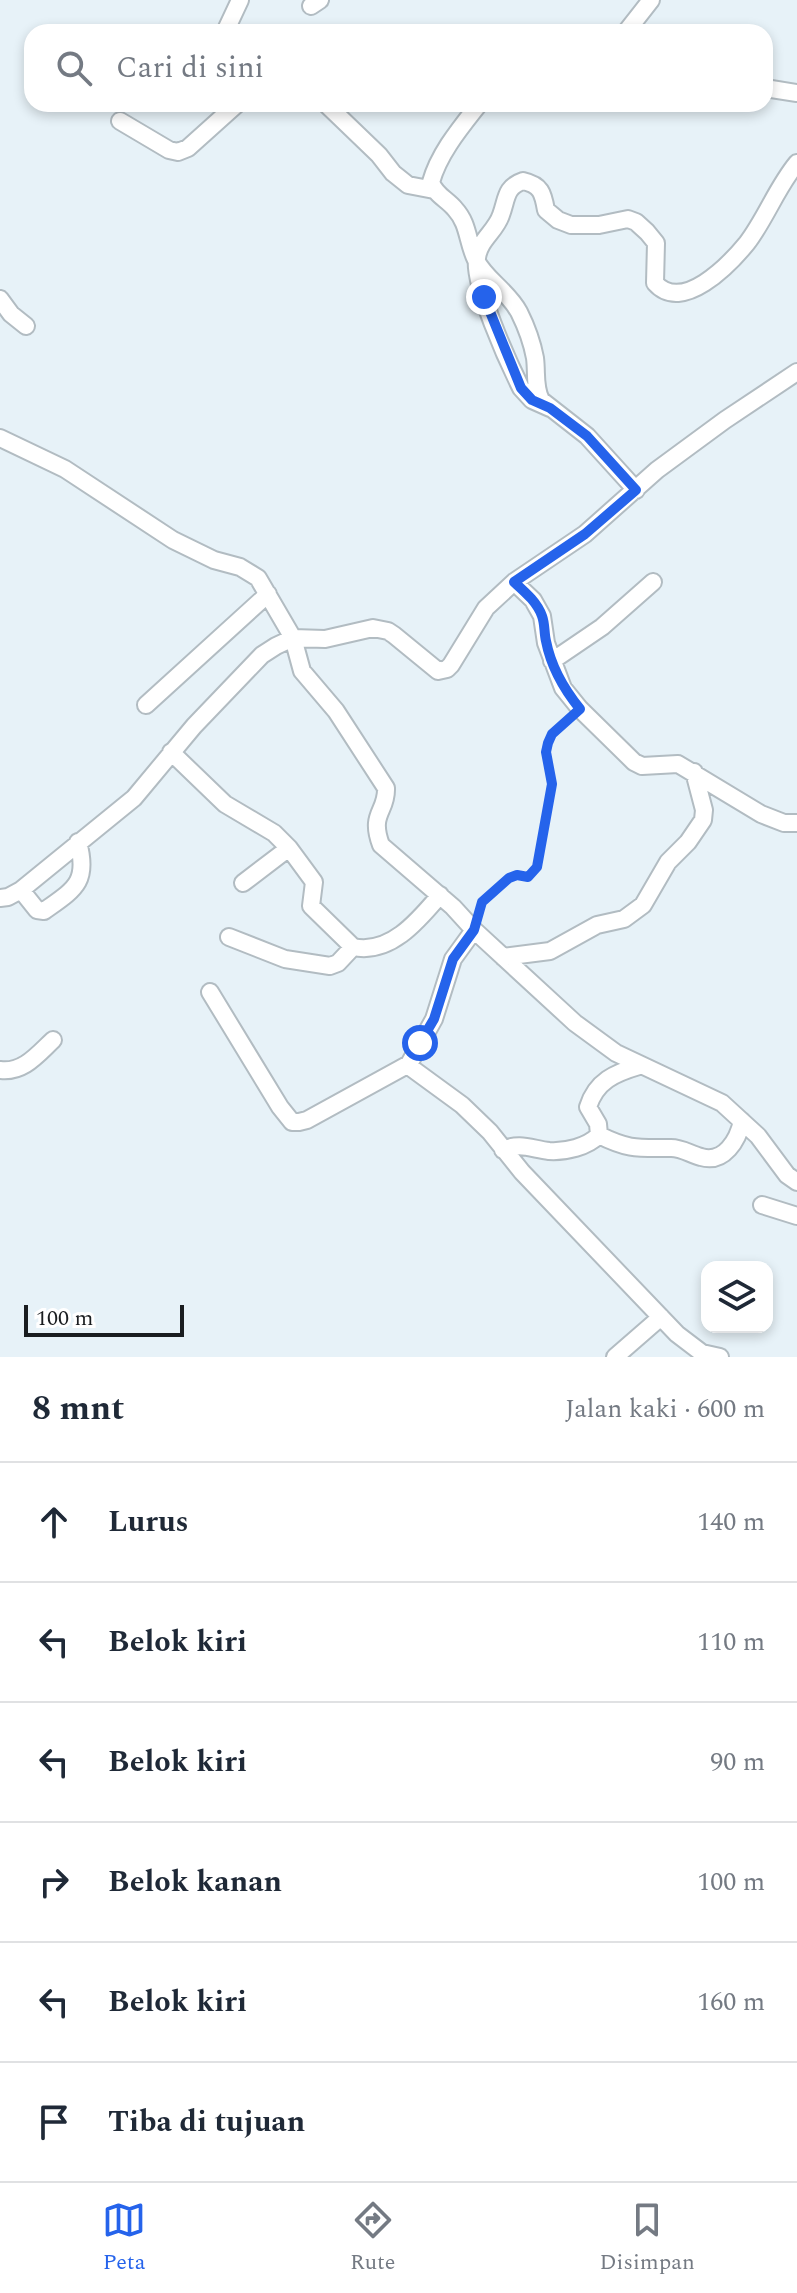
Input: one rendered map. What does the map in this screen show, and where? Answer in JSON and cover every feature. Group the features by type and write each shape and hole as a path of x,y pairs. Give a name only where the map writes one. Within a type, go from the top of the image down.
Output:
{"street":[{"path":"229,24 240,0"},
{"path":"632,24 651,0"},
{"path":"773,89 797,93"},
{"path":"120,121 169,150 178,152 188,148 228,112"},
{"path":"334,112 408,185 434,190"},
{"path":"473,112 460,128 431,182 434,190 455,208 467,229 484,297 521,388 532,400 550,408"},
{"path":"476,261 481,243 500,219 509,189 523,181 540,188 546,210 571,225 599,225 628,219 636,222 656,243 655,283 660,289 682,294 713,277 745,244 797,163"},
{"path":"476,261 509,295 519,313 532,347 537,391 541,400 587,436 636,490"},
{"path":"0,299 11,314 26,326"},
{"path":"0,898 21,890 134,798 171,752 262,655 293,638 325,639 373,628 388,631 431,667 442,671 447,669 486,608 514,582 585,534 657,470 797,372"},
{"path":"0,438 65,469 173,540 214,560 240,567 258,578 293,638 302,671 336,711 386,788 386,797 376,823 381,845 440,895 575,1023 639,1066 722,1103 758,1136 787,1175 797,1182"},
{"path":"514,582 533,600 542,616 546,643 563,688 634,762 642,766 678,764 761,814 784,823 797,823"},
{"path":"552,661 602,627 653,582"},
{"path":"146,705 268,594"},
{"path":"171,752 225,804 274,833 289,848 314,882 311,906 353,947 376,949 403,933 416,925 440,895"},
{"path":"503,957 550,951 597,925 624,919 643,905 668,862 688,842 703,820 704,810 694,772"},
{"path":"21,890 37,910 44,911 68,894 82,873 83,861 78,842"},
{"path":"243,883 289,848"},
{"path":"210,992 280,1107 292,1122 299,1122 409,1064 434,1019 453,959 474,930"},
{"path":"229,937 285,959 330,966 338,963 353,947"},
{"path":"0,1070 15,1070 33,1060 53,1040"},
{"path":"409,1064 462,1105 677,1334 696,1349 720,1357"},
{"path":"599,1135 598,1124 588,1107 596,1090 619,1072 639,1066"},
{"path":"599,1135 633,1149 672,1148 702,1158 714,1158 728,1151 739,1134 742,1121"},
{"path":"503,1150 517,1145 563,1150 586,1144 599,1135"},
{"path":"762,1205 797,1216"},
{"path":"615,1357 661,1317"}],"path":[{"path":"474,930 482,902 498,886 517,875 528,877 537,867 552,784 546,752 548,743 552,734 580,709"}],"route":[{"path":"420,1043 434,1019 453,959 474,930 482,902 509,878 517,875 528,877 537,867 552,784 546,752 548,743 552,734 580,709 563,688 555,671 542,616 533,600 514,582 585,534 636,490 587,436 550,408 532,400 521,388 484,297"}]}
